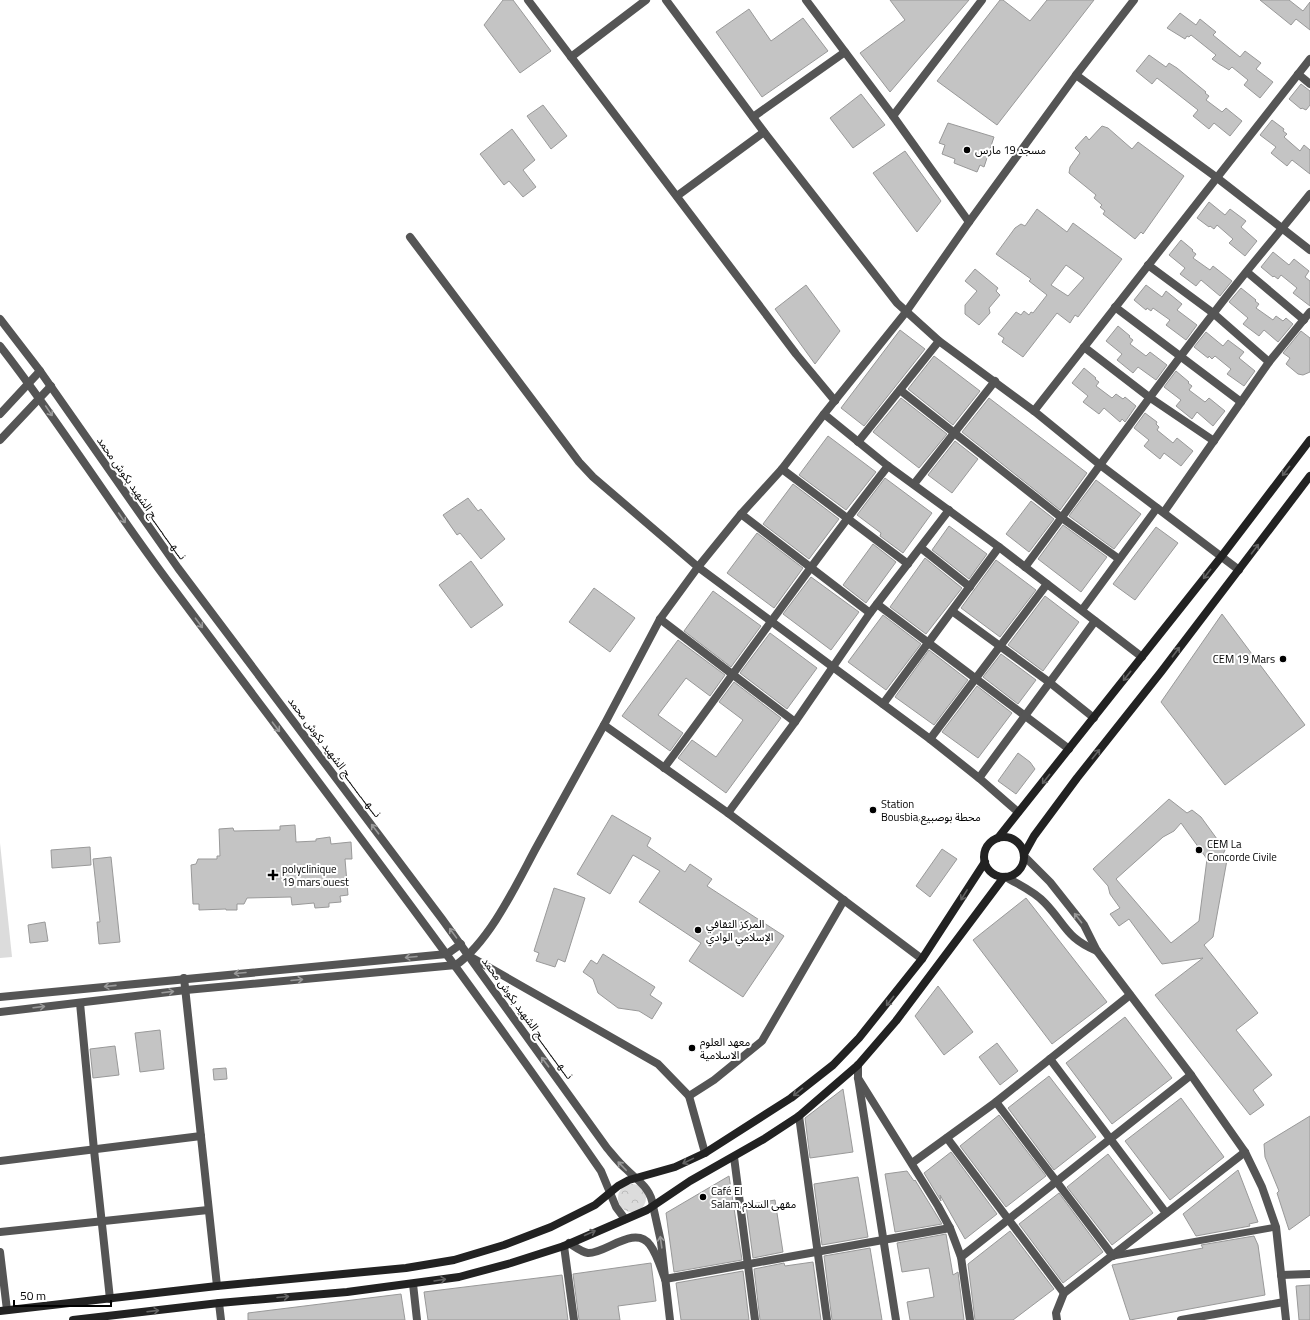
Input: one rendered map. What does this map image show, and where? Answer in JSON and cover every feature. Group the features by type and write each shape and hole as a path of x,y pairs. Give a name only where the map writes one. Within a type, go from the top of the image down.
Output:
{"main road":[{"path":"4,1310 217,1286 406,1268 454,1260 504,1245 551,1227 595,1205 624,1183 675,1167 705,1153 791,1098 832,1065 859,1038 922,959 985,862 986,850 989,845 998,838 1094,718 1221,557 1310,440"},
{"path":"985,862 987,867 994,874 1005,877 1012,876 1021,868 1024,855 1034,836 1310,476"},
{"path":"998,838 1010,838 1015,840 1023,849 1024,855"},
{"path":"73,1320 124,1317 219,1302 347,1292 413,1284 459,1276 511,1263 566,1244 653,1206 690,1181 734,1157 799,1116 858,1065 896,1021 1005,877"}],"street":[{"path":"528,0 796,354 835,401"},
{"path":"571,56 646,0"},
{"path":"666,0 764,132 887,290 906,312 939,342 1034,410 1099,464 1239,570"},
{"path":"806,0 893,116 969,222"},
{"path":"0,1012 186,990 456,965 469,956 487,932 517,884 660,619 741,514 782,469 906,312 969,222 1076,75 1134,0"},
{"path":"893,116 979,1"},
{"path":"753,117 845,52"},
{"path":"1034,410 1310,59"},
{"path":"1298,74 1310,84"},
{"path":"1076,75 1216,177 1310,250"},
{"path":"677,196 764,132"},
{"path":"1025,567 1062,518 1099,464 1213,313 1310,194"},
{"path":"410,237 579,462 592,476 698,568 834,666 930,739 979,778 1018,812"},
{"path":"1148,265 1213,313 1269,362"},
{"path":"1246,272 1304,320"},
{"path":"1115,307 1241,402"},
{"path":"1082,610 1119,559 1160,510 1214,441 1269,362 1310,312"},
{"name":"نـــهـــــــــــج الشهيد بكوش محمد","path":"0,319 40,371 178,568 461,944 607,1148 650,1192 661,1242 670,1320"},
{"path":"858,442 939,342"},
{"path":"0,346 39,397 144,550 456,965 601,1171 616,1207 625,1219"},
{"path":"1084,347 1149,397 1214,441"},
{"path":"0,414 40,371"},
{"path":"914,484 994,381"},
{"path":"0,440 50,386"},
{"path":"900,390 1062,518 1119,559"},
{"path":"824,414 888,466 950,510 1142,657"},
{"path":"664,768 734,674 770,620 811,568 847,517 888,466"},
{"path":"782,469 908,564"},
{"path":"728,813 796,722 870,613 950,510"},
{"path":"741,514 870,613"},
{"path":"882,704 999,547"},
{"path":"921,548 970,587"},
{"path":"930,739 1047,584"},
{"path":"877,604 976,677 1069,749"},
{"path":"952,611 1049,682 1094,718"},
{"path":"660,619 796,722"},
{"path":"979,778 1095,621"},
{"path":"604,725 728,813 922,959"},
{"path":"1024,855 1050,882 1084,925 1097,951 1191,1075 1245,1152 1262,1187 1276,1227 1286,1320"},
{"path":"1005,877 1041,899 1075,939 1097,951"},
{"path":"689,1096 714,1080 762,1041 844,900"},
{"path":"0,997 184,978 447,954 461,944"},
{"path":"469,956 658,1064 689,1096 705,1153"},
{"path":"184,978 217,1286"},
{"path":"912,1163 996,1102 1130,995"},
{"path":"80,1002 110,1299"},
{"path":"1050,1059 1166,1213"},
{"path":"858,1065 858,1078 896,1320"},
{"path":"961,1257 1191,1075"},
{"path":"858,1078 912,1163 950,1228 961,1257 970,1320"},
{"path":"996,1102 1113,1256"},
{"path":"799,1116 827,1320"},
{"path":"0,1161 201,1136"},
{"path":"947,1138 1064,1293"},
{"path":"1057,1320 1056,1313 1064,1293 1245,1152"},
{"path":"734,1157 756,1320"},
{"path":"0,1232 208,1210"},
{"path":"574,1320 566,1244 591,1253 627,1239 645,1240 651,1246 665,1279 950,1228"},
{"path":"0,1252 4,1310"},
{"path":"1281,1275 1310,1274"},
{"path":"413,1284 417,1320"},
{"path":"219,1302 221,1320"},
{"path":"1181,1320 1284,1302"}],"lane":[{"path":"1113,1256 1276,1227"}],"green space":[{"path":"0,843 12,957 0,958"},
{"path":"632,1184 642,1188 646,1198 642,1208 632,1212 622,1208 618,1198 622,1188"}],"building":[{"path":"503,0 513,0 551,51 520,73 484,25"},
{"path":"890,0 969,0 890,92 860,53 905,20"},
{"path":"1000,0 1003,0 1030,21 1047,0 1094,0 997,125 937,81"},
{"path":"1260,0 1289,0 1303,11 1310,2 1310,30 1296,19 1291,25"},
{"path":"749,9 771,41 803,18 828,51 762,97 716,32"},
{"path":"1180,13 1196,25 1200,19 1216,32 1213,35 1240,57 1245,51 1261,63 1256,69 1273,82 1260,98 1244,85 1248,80 1232,67 1229,70 1212,59 1216,55 1191,35 1189,37 1187,36 1185,39 1167,28"},
{"path":"1149,55 1166,67 1169,63 1177,68 1206,92 1205,93 1209,96 1206,100 1222,112 1226,108 1242,121 1230,136 1214,123 1209,129 1193,116 1198,110 1157,78 1152,84 1136,71"},
{"path":"1301,84 1310,91 1310,105 1306,110 1301,109 1289,99"},
{"path":"861,94 885,125 853,148 830,118"},
{"path":"543,105 567,136 551,149 527,116"},
{"path":"1272,120 1284,129 1283,131 1287,134 1284,137 1300,151 1304,145 1310,150 1310,174 1292,160 1287,166 1271,153 1276,147 1260,135"},
{"name":"مسجد 19 مارس","path":"948,123 994,137 984,167 980,165 977,172 954,163 955,159 942,154 945,145 939,143"},
{"path":"1102,126 1108,128 1132,149 1138,142 1184,176 1143,234 1141,232 1135,239 1103,214 1105,211 1100,207 1102,205 1094,198 1096,195 1069,173 1070,167 1080,153 1075,148 1086,136 1089,140"},
{"path":"512,129 535,160 523,170 536,187 523,197 509,181 504,185 480,154"},
{"path":"905,151 941,201 917,232 873,173"},
{"path":"1209,202 1225,215 1230,209 1246,221 1241,227 1257,241 1245,256 1229,243 1233,239 1217,225 1214,229 1197,218"},
{"path":"1037,209 1067,232 1073,223 1122,259 1078,317 1075,315 1070,323 1057,313 1023,357 1002,342 1004,338 998,334 1016,312 1021,315 1024,311 1029,315 1031,312 1033,313 1047,295 1029,281 1031,279 996,254 1015,228 1021,224 1025,226","holes":["1066,265 1084,278 1068,296 1051,285"]},
{"path":"1181,240 1196,254 1193,258 1210,270 1213,266 1232,281 1220,296 1201,280 1196,286 1180,274 1185,268 1169,255"},
{"path":"1273,252 1289,265 1294,259 1309,271 1305,277 1310,281 1310,306 1293,293 1297,288 1281,275 1278,279 1274,276 1273,277 1261,267"},
{"path":"975,269 998,288 996,291 1000,295 989,308 990,313 979,325 965,314 965,305 977,291 965,281"},
{"path":"806,285 840,331 815,364 775,309"},
{"path":"1146,285 1162,297 1166,291 1182,304 1177,310 1197,325 1186,340 1166,325 1170,320 1153,308 1151,311 1147,308 1146,310 1134,300"},
{"path":"1241,288 1259,304 1256,308 1273,320 1276,316 1283,321 1286,318 1293,324 1278,342 1264,330 1259,336 1243,324 1248,318 1229,302"},
{"path":"1118,326 1133,340 1130,344 1146,356 1150,352 1167,365 1156,380 1138,367 1133,373 1117,360 1122,354 1106,341"},
{"path":"900,330 925,349 864,426 841,408"},
{"path":"1301,331 1310,338 1310,372 1303,375 1298,374 1286,364 1290,358 1283,353"},
{"path":"1206,332 1223,346 1228,340 1244,352 1239,358 1255,371 1244,386 1227,374 1231,369 1215,356 1212,359 1209,356 1208,358 1194,347"},
{"path":"934,356 980,391 953,425 908,389"},
{"path":"1084,368 1099,382 1096,386 1112,398 1116,394 1123,399 1125,397 1136,406 1125,422 1122,419 1120,422 1104,408 1099,414 1083,402 1088,396 1072,383"},
{"path":"1176,371 1192,386 1189,390 1205,402 1209,398 1225,411 1213,426 1197,412 1192,419 1176,406 1181,400 1164,387"},
{"path":"901,398 947,434 919,468 873,432"},
{"path":"989,398 1087,473 1060,510 962,432"},
{"path":"1145,413 1157,422 1156,424 1159,427 1157,430 1173,443 1177,438 1193,451 1181,466 1164,453 1160,459 1144,446 1149,440 1134,428"},
{"path":"828,436 876,472 846,510 799,475"},
{"path":"955,441 978,459 952,493 928,475"},
{"path":"885,478 932,513 903,553 880,536 881,533 857,515"},
{"path":"1096,480 1141,514 1114,549 1069,516"},
{"path":"793,484 839,519 809,559 763,524"},
{"path":"468,498 478,511 481,509 505,539 481,559 460,533 457,535 443,515"},
{"path":"1031,501 1054,519 1029,552 1006,534"},
{"path":"1063,525 1107,557 1081,592 1038,559"},
{"path":"949,526 987,554 969,579 932,550"},
{"path":"1156,527 1178,543 1135,600 1113,584"},
{"path":"757,533 803,568 774,608 727,573"},
{"path":"873,544 896,562 866,603 843,585"},
{"path":"925,558 962,588 926,634 890,607"},
{"path":"996,560 1036,590 1000,637 961,608"},
{"path":"471,561 503,605 471,628 439,585"},
{"path":"811,577 859,612 831,650 783,614"},
{"path":"594,588 635,618 610,652 569,622"},
{"path":"713,591 761,626 731,667 684,631"},
{"path":"1045,596 1079,622 1043,671 1008,645"},
{"path":"1222,614 1305,725 1225,785 1161,702"},
{"path":"883,615 921,644 886,690 848,662"},
{"path":"770,633 817,668 787,709 740,673"},
{"path":"678,640 725,675 710,696 686,678 658,715 683,733 670,751 622,716"},
{"path":"929,650 968,680 934,725 895,697"},
{"path":"1001,654 1036,680 1018,704 983,677"},
{"path":"734,682 781,718 726,793 678,758 692,740 716,757 743,720 719,702"},
{"path":"977,686 1012,713 978,758 942,732"},
{"path":"1018,753 1030,762 1035,769 1016,794 998,781"},
{"path":"1169,799 1187,813 1192,810 1201,817 1225,850 1221,859 1227,860 1213,937 1204,945 1258,1013 1236,1030 1272,1075 1253,1090 1264,1105 1250,1115 1155,995 1203,958 1162,964 1129,919 1119,926 1110,914 1120,908 1110,894 1108,886 1093,869","holes":["1181,823 1207,859 1199,921 1171,943 1116,879 1163,837 1174,831"]},
{"path":"612,815 651,838 647,846 685,872 690,864 712,879 707,886 784,936 743,997 689,961 701,943 639,902 660,871 633,855 610,894 577,874"},
{"path":"295,825 296,842 316,841 316,839 330,837 331,844 351,842 352,859 345,859 348,895 340,896 341,902 329,903 329,907 315,908 314,903 292,905 291,897 247,898 244,904 237,904 237,910 199,910 199,904 193,904 191,865 196,864 198,859 217,859 217,856 220,856 219,829 233,828 234,831 280,830 280,826"},
{"path":"90,847 91,865 52,868 51,850"},
{"path":"942,849 957,859 930,897 916,886"},
{"path":"111,857 120,942 99,944 97,922 100,922 93,859"},
{"path":"554,888 585,898 565,962 558,959 555,967 536,961 539,953 534,951"},
{"path":"1026,898 1107,1002 1052,1044 973,940"},
{"path":"45,922 48,941 30,943 28,925"},
{"path":"603,954 655,987 650,995 662,1003 652,1019 639,1011 618,1008 598,993 593,979 583,972 591,960 597,964"},
{"path":"938,986 973,1032 944,1055 915,1016"},
{"path":"1125,1017 1172,1078 1112,1124 1066,1063"},
{"path":"160,1030 164,1069 140,1072 135,1033"},
{"path":"997,1043 1018,1071 1000,1085 979,1057"},
{"path":"115,1046 119,1075 93,1078 90,1049"},
{"path":"226,1068 227,1079 214,1080 213,1069"},
{"path":"1049,1076 1096,1137 1054,1170 1008,1108"},
{"path":"843,1089 853,1152 810,1158 805,1118"},
{"path":"1181,1098 1224,1157 1170,1200 1125,1141"},
{"path":"999,1115 1046,1176 1006,1207 960,1146"},
{"path":"1310,1116 1310,1215 1289,1230 1277,1193 1279,1191 1265,1157 1264,1144"},
{"path":"951,1152 997,1214 965,1239 940,1195 941,1201 924,1173"},
{"path":"1108,1154 1153,1213 1112,1245 1067,1187"},
{"path":"1238,1170 1258,1222 1249,1224 1250,1226 1196,1236 1183,1214"},
{"path":"907,1171 914,1181 915,1180 942,1224 895,1232 885,1174"},
{"path":"729,1176 742,1260 674,1272 666,1213"},
{"path":"858,1177 868,1237 822,1245 814,1184"},
{"path":"1059,1193 1103,1252 1063,1283 1019,1224"},
{"path":"775,1200 783,1252 753,1258 746,1205"},
{"path":"1010,1231 1054,1289 1013,1320 975,1320 968,1264"},
{"path":"946,1234 953,1275 958,1272 964,1320 910,1320 907,1302 934,1297 931,1279 929,1268 902,1272 897,1243"},
{"path":"1254,1236 1258,1245 1265,1295 1130,1320 1112,1265 1203,1248 1201,1245"},
{"path":"870,1248 882,1320 832,1320 824,1256"},
{"path":"813,1262 821,1320 760,1320 754,1269 784,1263 785,1266"},
{"path":"651,1263 656,1301 618,1306 620,1320 579,1320 573,1274"},
{"path":"743,1271 749,1320 681,1320 676,1283"},
{"path":"562,1275 568,1320 428,1320 424,1292"},
{"path":"1310,1285 1310,1320 1299,1320 1296,1286"},
{"path":"401,1294 405,1320 248,1320 248,1313"}],"place":[{"name":"مسجد 19 مارس","path":"967,150"},
{"name":"CEM 19 Mars","path":"1283,659"},
{"name":"Station Bousbia,محطة بوصبيع","path":"873,810"},
{"name":"CEM La Concorde Civile","path":"1199,850"},
{"name":"polyclinique 19 mars ouest","path":"273,875"},
{"name":"المركز الثقافي الإسلامي الوادي","path":"698,930"},
{"name":"معهد العلوم الاسلامية","path":"692,1048"},
{"name":"Café El Salam,مقهى السلام","path":"703,1197"}]}
